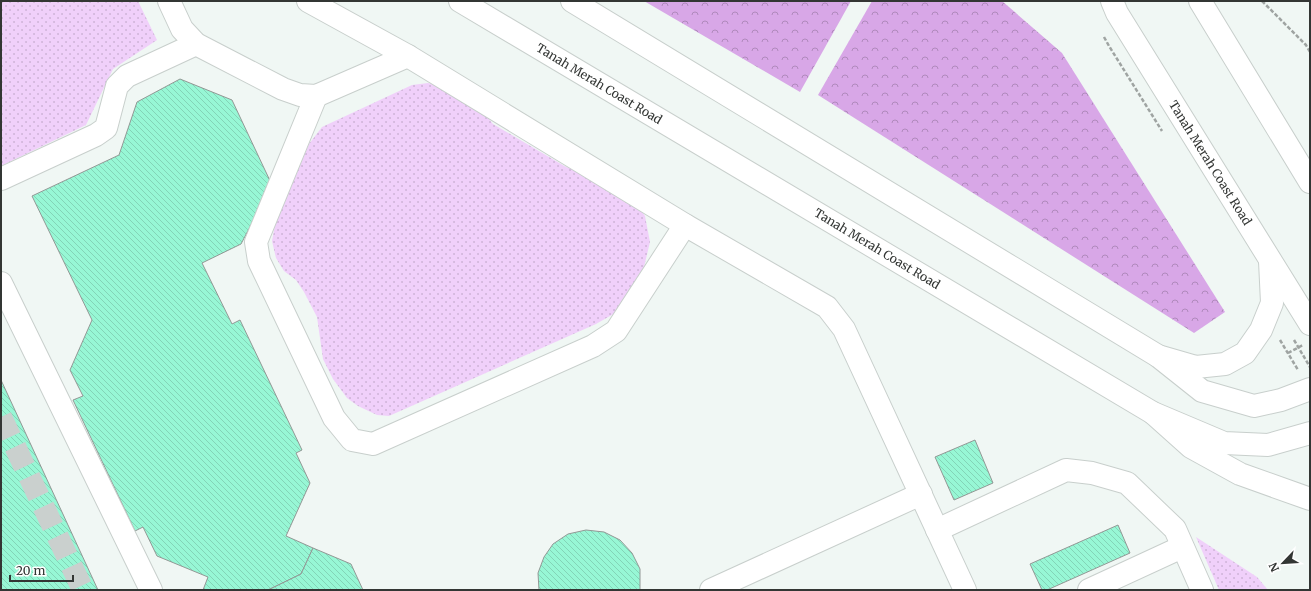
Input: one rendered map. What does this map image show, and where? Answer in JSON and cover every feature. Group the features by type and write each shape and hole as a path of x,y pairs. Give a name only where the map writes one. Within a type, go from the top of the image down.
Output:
{"street":[{"path":"169,1 182,29 196,44 283,89 300,95 316,96 408,56"},
{"path":"308,1 408,56 685,225 827,307 844,328 965,590"},
{"name":"Tanah Merah Coast Road","path":"460,1 1153,413 1224,443 1268,445 1310,433"},
{"path":"572,1 1158,356 1202,391 1254,406 1281,400 1310,390"},
{"name":"Tanah Merah Coast Road","path":"1112,1 1117,13 1270,259 1307,334"},
{"path":"1200,1 1310,182"},
{"path":"1,179 96,135 106,128 117,86 127,76 196,44"},
{"path":"316,96 256,242 259,261 334,418 352,440 373,444 593,346 616,332 685,225"},
{"path":"1158,356 1196,367 1226,364 1245,353 1261,330 1272,302 1270,259"},
{"path":"1,283 151,590"},
{"path":"1153,413 1191,447 1240,474 1310,500"},
{"path":"937,530 1066,470 1092,473 1127,483 1175,529 1202,590"},
{"path":"710,590 921,494"},
{"path":"1089,590 1182,547"}],"path":[{"path":"1262,1 1306,45 1310,52"},
{"path":"1261,330 1277,335 1310,390"},
{"path":"1288,354 1307,334"}],"shaded area":[{"path":"1,1 138,1 157,40 113,69 86,125 1,166"},
{"path":"428,83 452,89 477,104 493,124 566,167 590,173 632,199 645,216 650,242 644,267 617,312 596,324 389,416 377,415 358,406 347,398 333,379 323,359 317,317 296,280 284,271 276,258 272,241 275,225 309,144 322,127 412,85"},
{"path":"1196,537 1257,577 1268,590 1219,590"}],"green space":[{"path":"644,1 851,1 800,92"},
{"path":"872,1 1002,1 1062,53 1225,312 1194,333 818,95"}],"building":[{"path":"180,79 232,100 272,185 241,244 202,263 232,324 240,320 302,450 296,453 310,483 286,536 313,548 301,574 268,590 203,590 208,577 157,556 143,527 135,531 73,400 83,396 70,370 92,320 32,196 119,155 137,102"},
{"path":"1,380 98,590 1,590"},
{"path":"975,440 993,483 954,500 935,457"},
{"path":"1118,525 1130,553 1047,590 1042,590 1030,564"},
{"path":"586,530 604,532 620,540 632,553 640,569 640,590 539,590 538,573 544,557 553,544 568,534"},
{"path":"313,548 351,564 363,590 268,590 301,574"}],"tunnel":[{"path":"1,417 83,590"}]}
